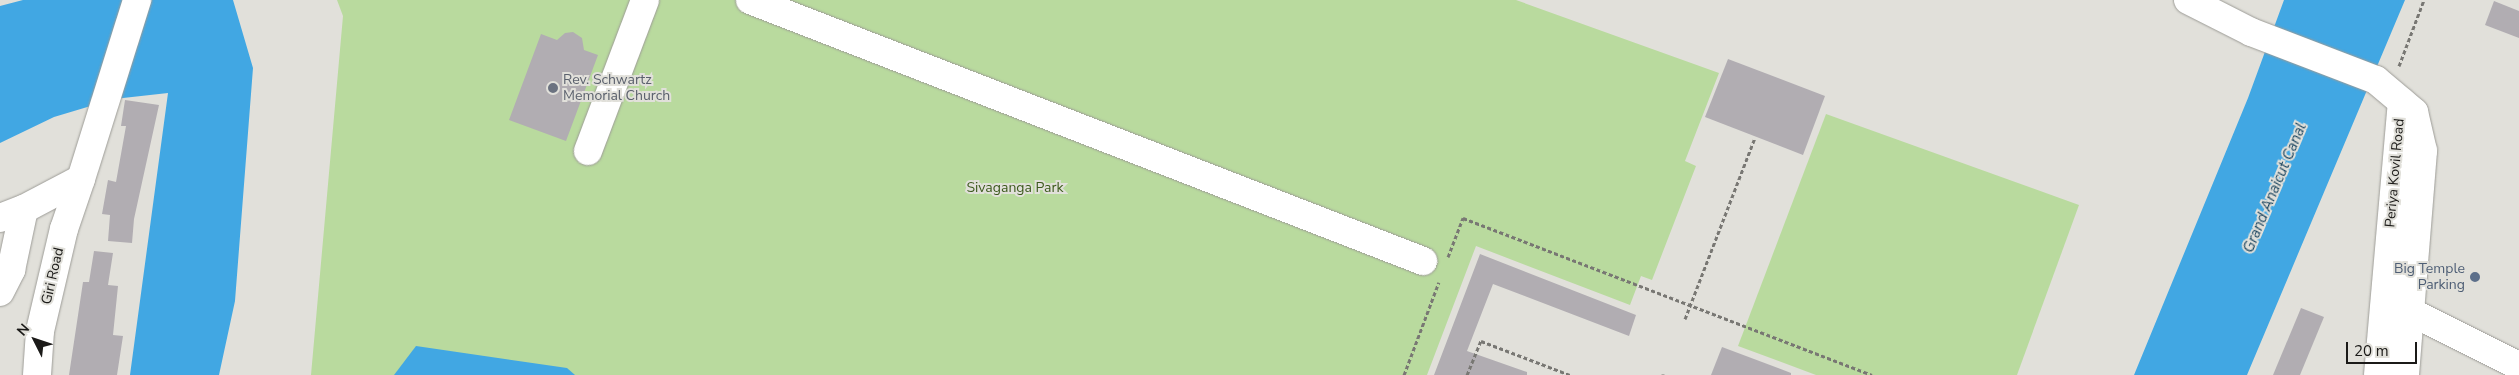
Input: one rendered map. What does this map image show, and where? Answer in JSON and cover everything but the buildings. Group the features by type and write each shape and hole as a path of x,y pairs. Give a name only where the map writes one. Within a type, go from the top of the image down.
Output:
{"main road":[{"name":"Giri Road","path":"37,375 40,331 64,229 81,179 92,135 137,0"},
{"path":"588,151 645,0"},
{"path":"750,0 1437,267"},
{"path":"2188,0 2250,32 2389,91"},
{"name":"Periya Kovil Road","path":"2378,375 2397,126 2389,91"},
{"name":"Periya Kovil Road","path":"2389,91 2414,112 2423,151 2405,375"},
{"path":"0,292 11,270 12,214 81,179"},
{"path":"2385,298 2519,366"}],"path":[{"path":"2389,91 2424,0"},
{"path":"1686,318 1755,138"},
{"path":"1404,375 1437,267 1463,218 1692,303 1872,375"},
{"path":"1468,375 1481,340 1570,375"}],"green space":[{"name":"Sivaganga Park","path":"337,0 1516,0 1719,73 1685,161 1696,166 1652,280 1641,276 1630,305 1476,246 1427,375 311,375 343,16"},
{"path":"1826,114 2079,205 2017,375 1816,375 1738,346"}],"water":[{"path":"23,0 233,0 253,68 235,301 219,375 130,375 168,93 114,99 54,117 0,143 0,6"},
{"name":"Grand Anaicut Canal","path":"2284,0 2405,0 2247,375 2134,375 2248,98"},
{"path":"416,346 567,368 575,375 394,375"}],"place":[{"name":"Rev. Schwartz Memorial Church","path":"553,88"},
{"name":"Big Temple Parking","path":"2475,277"}]}
